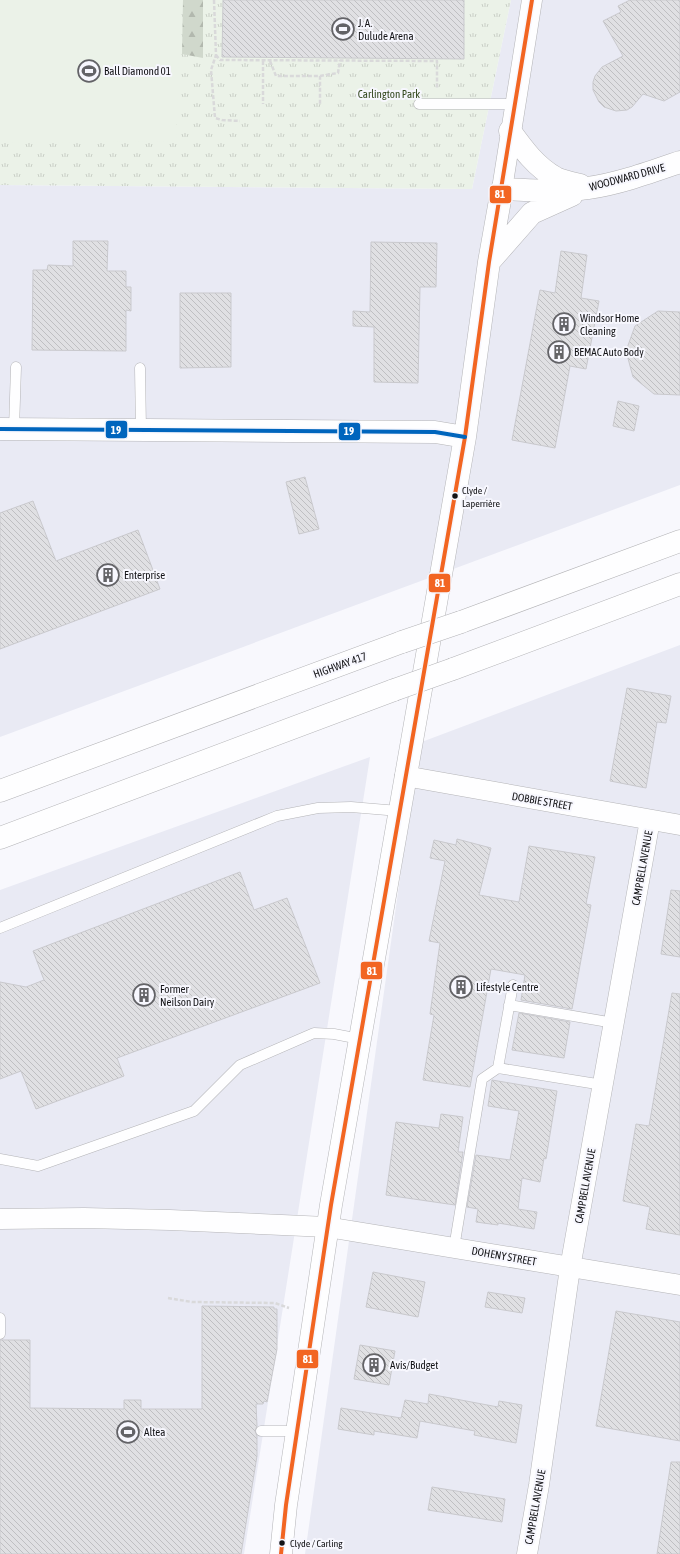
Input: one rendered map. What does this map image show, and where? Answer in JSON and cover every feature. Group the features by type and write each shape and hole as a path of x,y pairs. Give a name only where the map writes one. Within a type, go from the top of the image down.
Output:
{"main road":[{"path":"510,131 524,151 540,168 557,178 588,188"},
{"name":"WOODWARD DRIVE","path":"502,188 545,192 588,188 646,174 680,162"},
{"path":"281,1554 286,1505 328,1227 465,437 489,262 502,188"},
{"path":"489,262 532,213 588,188"},
{"path":"7,429 435,432 465,437"},
{"name":"HIGHWAY 417","path":"0,791 680,541"},
{"path":"0,838 680,584"}],"street":[{"path":"502,188 532,0"},
{"name":"DOBBIE STREET","path":"405,776 680,825"},
{"name":"CAMPBELL AVENUE","path":"527,1554 539,1485 570,1268 650,820"},
{"name":"DOHENY STREET","path":"0,1219 132,1219 328,1227 680,1285"}],"lane":[{"path":"419,104 515,104"},
{"path":"7,429 16,367"},
{"path":"140,368 141,430"},
{"path":"0,928 276,816 318,808 351,807 399,811"},
{"path":"498,1068 513,985"},
{"path":"509,1005 614,1023"},
{"path":"0,1159 38,1166 194,1111 240,1065 314,1033 334,1034 360,1039"},
{"path":"454,1248 482,1079 498,1068 603,1085"},
{"path":"0,1318 0,1334"},
{"path":"261,1431 297,1431"}],"path":[{"path":"214,0 216,55 211,70 215,118 240,121"},
{"path":"216,55 220,60 437,61 437,79"},
{"path":"270,60 276,76 320,76 338,72 340,60"},
{"path":"263,61 263,104"},
{"path":"320,76 320,104"},
{"path":"168,1298 192,1302 275,1303 288,1308"}],"shaded area":[{"path":"511,0 680,0 680,485 0,737 0,185 472,189"},
{"path":"680,645 680,1554 305,1554 419,743"},
{"path":"370,757 244,1554 0,1554 0,890"}],"green space":[{"name":"Carlington Park","path":"0,0 511,0 472,189 0,185"},
{"name":"Ball Diamond 01","path":"0,0 180,0 176,141 0,143"},
{"path":"183,0 203,0 203,58 182,54"}],"building":[{"name":"J. A. Dulude Arena","path":"223,0 464,0 464,59 222,57"},
{"path":"630,0 680,0 680,92 664,101 643,94 632,107 627,110 616,111 604,107 599,102 593,90 593,82 595,76 602,67 623,56 603,21 621,12 618,6"},
{"path":"73,241 108,241 107,271 126,271 126,287 131,287 131,311 126,310 126,351 32,350 33,270 47,270 48,265 73,266"},
{"path":"371,242 437,243 436,287 420,287 418,383 374,382 374,327 353,326 353,311 370,312"},
{"path":"561,251 587,255 581,298 599,301 586,369 570,366 555,448 512,440 540,290 555,293"},
{"path":"180,293 231,293 231,367 180,368"},
{"path":"658,311 680,312 680,395 654,394 633,377 626,351 635,326"},
{"path":"618,401 639,406 634,431 613,426"},
{"path":"305,477 319,529 299,534 286,482"},
{"path":"33,501 56,561 138,530 160,589 0,649 0,513"},
{"path":"627,688 671,696 666,723 657,722 646,788 610,781"},
{"path":"457,839 491,848 479,895 519,902 529,846 595,857 586,904 591,905 572,1009 521,1000 525,975 491,969 470,1087 423,1080 434,1015 430,1014 440,943 429,941 445,861 430,858 434,840 456,845"},
{"name":"Former Neilson Dairy","path":"240,872 254,910 287,898 320,983 117,1058 124,1076 36,1109 21,1071 0,1079 0,982 26,987 44,980 33,951"},
{"path":"671,890 680,891 680,957 661,954"},
{"path":"672,993 680,994 680,1235 646,1229 650,1207 623,1201 636,1124 649,1126"},
{"path":"519,1013 570,1022 564,1058 512,1050"},
{"path":"492,1080 557,1091 546,1159 544,1158 540,1182 522,1178 518,1209 537,1212 534,1229 498,1223 498,1225 476,1222 478,1209 467,1207 476,1155 510,1160 519,1111 488,1106"},
{"path":"441,1114 463,1117 458,1152 463,1152 455,1205 386,1195 396,1122 439,1128"},
{"path":"373,1272 425,1282 418,1317 366,1307"},
{"path":"488,1292 525,1298 522,1313 485,1307"},
{"name":"Altea","path":"202,1306 274,1307 274,1309 277,1309 277,1349 267,1402 264,1401 263,1404 256,1404 257,1426 255,1431 257,1436 257,1456 241,1554 0,1554 0,1340 30,1340 30,1408 124,1409 124,1400 141,1400 141,1409 202,1409"},
{"path":"616,1311 680,1322 680,1441 596,1426"},
{"name":"Avis/Budget","path":"360,1345 395,1351 389,1385 354,1379"},
{"path":"429,1394 498,1407 499,1401 522,1405 516,1443 474,1435 475,1431 420,1421 417,1438 374,1431 374,1435 338,1429 341,1408 401,1418 405,1400 428,1404"},
{"path":"671,1462 680,1462 680,1554 657,1554"},
{"path":"432,1487 505,1499 502,1522 428,1510"}],"transit line":[{"name":"81","path":"281,1554 286,1505 331,1205 465,437 489,262 532,0"},
{"name":"19","path":"0,429 435,432 465,437"}],"place":[{"name":"J. A. Dulude Arena","path":"343,29"},
{"name":"Ball Diamond 01","path":"89,71"},
{"name":"Windsor Home Cleaning","path":"564,324"},
{"name":"BEMAC Auto Body","path":"559,352"},
{"name":"Clyde / Laperrière","path":"455,496"},
{"name":"Enterprise","path":"108,575"},
{"name":"Lifestyle Centre","path":"461,987"},
{"name":"Former Neilson Dairy","path":"144,995"},
{"name":"Avis/Budget","path":"374,1365"},
{"name":"Altea","path":"128,1432"},
{"name":"Clyde / Carling","path":"282,1543"}]}
